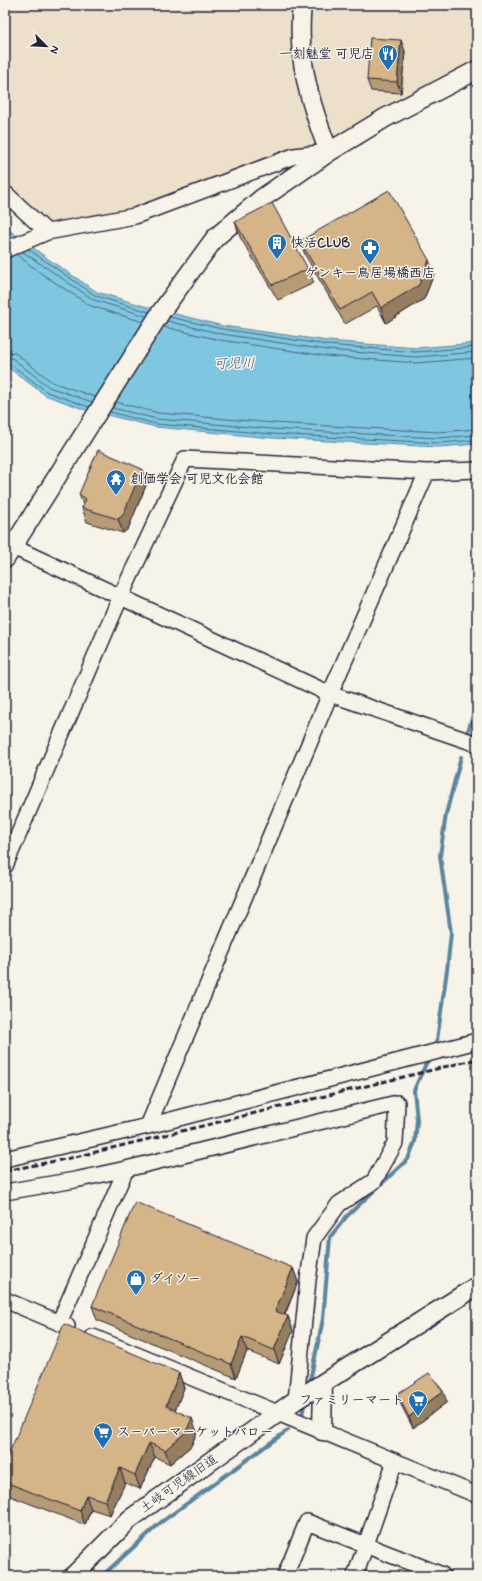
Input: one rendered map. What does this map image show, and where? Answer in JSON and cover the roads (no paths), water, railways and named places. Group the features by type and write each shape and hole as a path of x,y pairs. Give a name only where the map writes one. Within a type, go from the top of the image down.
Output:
{"street":[{"path":"302,5 301,52 307,91 329,152"},
{"path":"475,74 385,118 329,152 261,199 215,238 161,312 86,431 8,549 120,598 330,694 477,744"},
{"path":"12,247 47,232 135,216 294,156 329,152"},
{"path":"5,193 47,232"},
{"path":"5,866 120,598 185,459 427,472 477,470"},
{"path":"148,1126 330,694 427,472"},
{"path":"5,1159 148,1126 477,1041"},
{"path":"5,1192 75,1180 126,1169 397,1102 395,1143 374,1181 339,1204 314,1238 308,1280 296,1400"},
{"path":"59,1323 126,1169"},
{"name":"土岐可児線旧道","path":"72,1576 130,1519 296,1400 477,1286"},
{"path":"5,1300 477,1495"},
{"path":"320,1385 322,1431"},
{"path":"355,1576 395,1462"},
{"path":"285,1576 307,1522 442,1576"}],"water":[{"name":"可児川","path":"5,227 51,261 97,292 144,306 223,326 328,341 417,348 477,343 477,444 439,447 272,438 156,427 86,410 45,395 5,365"}],"waterway":[{"path":"467,734 477,703"},
{"path":"433,1049 437,1040 451,933 440,856 446,814 461,757"},
{"path":"309,1385 323,1319 330,1237 347,1216 408,1159 415,1142 417,1120 414,1090 429,1057"},
{"path":"301,1420 305,1401"},
{"path":"102,1576 160,1523 288,1430"}],"railway":[{"path":"5,1171 75,1157 477,1059"}],"place":[{"name":"一刻魅堂 可児店","path":"388,71"},
{"name":"快活CLUB","path":"277,260"},
{"name":"ゲンキー鳥居場橋西店","path":"370,265"},
{"name":"創価学会 可児文化会館","path":"116,496"},
{"name":"ダイソー","path":"136,1296"},
{"name":"ファミリーマート","path":"418,1417"},
{"name":"スーパーマーケットバロー","path":"103,1449"}]}
